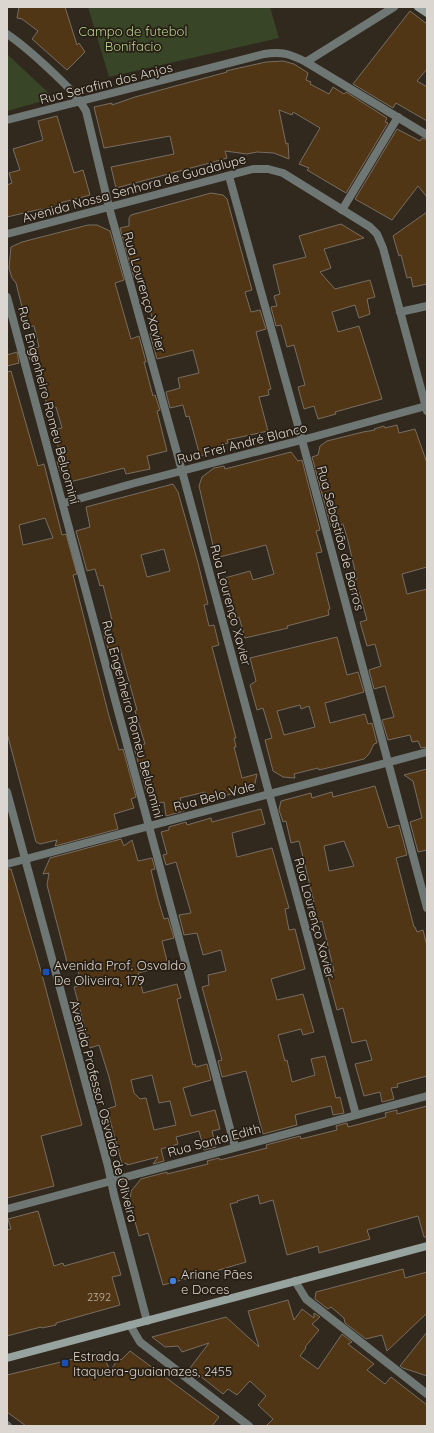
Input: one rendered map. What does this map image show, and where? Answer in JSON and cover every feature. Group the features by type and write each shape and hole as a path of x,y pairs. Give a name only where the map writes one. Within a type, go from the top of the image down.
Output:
{"main road":[{"path":"418,7 427,13"},
{"path":"7,1358 427,1246"}],"street":[{"path":"306,62 394,7"},
{"name":"Rua Lourenço Xavier","path":"7,34 21,43 68,86 81,102 86,111 109,207 182,470 268,794 356,1115"},
{"name":"Rua Serafim dos Anjos","path":"7,120 264,54 277,52 290,54 306,62 427,135"},
{"path":"342,210 398,117"},
{"name":"Avenida Nossa Senhora de Guadalupe","path":"7,234 253,169 268,169 283,173 370,227 377,234 383,248 426,408"},
{"name":"Rua Sebastião de Barros","path":"229,176 302,440 427,908"},
{"name":"Rua Engenheiro Romeu Beluomini","path":"7,296 64,503 235,1147"},
{"path":"400,312 427,306"},
{"name":"Rua Frei André Blanco","path":"64,503 182,470 426,408"},
{"name":"Rua Belo Vale","path":"7,864 427,752"},
{"name":"Avenida Professor Osvaldo de Oliveira","path":"7,792 108,1166 147,1321"},
{"name":"Rua Santa Edith","path":"7,1209 427,1096"},
{"path":"295,1281 306,1299 427,1394"},
{"path":"130,1325 140,1342 249,1426"},
{"path":"418,1387 427,1385"}],"green space":[{"name":"Campo de futebol Bonifacio","path":"88,7 270,7 279,38 109,77"},
{"path":"7,54 54,98 7,111"}],"building":[{"path":"19,7 65,7 77,45 79,43 85,52 67,70 32,39 38,31 22,19 17,18"},
{"path":"410,11 427,24 427,69 417,81 427,87 427,121 396,103 393,108 353,84"},
{"path":"283,61 294,64 308,73 306,80 311,82 310,84 329,94 333,87 344,94 346,92 387,118 385,122 388,123 346,193 307,170 309,168 299,164 320,128 293,112 292,115 279,110 286,144 288,143 289,159 274,153 257,152 247,154 225,151 227,158 116,188 111,167 174,154 170,136 104,148 94,107 112,103 112,105 135,97 227,72 226,71 266,62"},
{"path":"57,116 74,173 83,170 90,195 60,203 61,205 7,217 7,185 12,183 9,173 20,170 13,149 43,140 38,121"},
{"path":"397,129 420,141 422,138 427,140 427,197 418,186 392,220 355,199"},
{"path":"211,193 223,195 227,199 252,290 245,292 251,312 260,310 266,329 256,332 271,389 268,390 269,395 259,397 268,431 227,440 228,443 218,446 219,450 200,456 189,416 186,417 183,405 170,408 166,392 180,388 178,378 199,373 193,350 157,359 150,334 156,332 141,276 134,278 120,228 129,226 129,218 131,215"},
{"path":"427,212 427,284 413,287 411,277 407,278 401,255 399,256 393,236"},
{"path":"341,224 364,238 324,249 331,268 320,272 335,289 370,280 375,297 367,299 370,314 359,318 355,305 332,312 338,332 359,326 382,399 335,412 336,414 318,419 314,406 304,409 298,387 305,385 294,345 287,347 281,325 276,326 271,307 277,306 274,296 280,294 273,265 306,257 299,236"},
{"path":"88,225 97,225 110,231 124,280 115,283 131,339 139,336 153,396 155,395 160,410 157,411 167,451 147,456 150,469 126,474 124,468 70,482 60,471 57,461 61,459 54,430 62,428 56,407 48,409 35,358 30,360 27,350 39,347 34,326 27,327 16,283 12,278 9,268 11,247 22,242"},
{"path":"17,352 19,363 7,366 7,355"},
{"path":"11,371 38,466 44,464 62,535 66,534 77,574 73,575 109,716 119,750 123,749 136,797 131,799 134,808 114,814 118,829 55,846 57,840 40,844 36,842 7,733 7,372","holes":["45,518 53,538 23,545 19,525"]},
{"path":"397,425 399,433 415,429 427,463 427,567 402,574 407,594 427,589 427,747 421,748 418,741 412,742 410,735 388,740 382,720 394,717 385,686 374,689 369,670 381,666 375,644 367,646 360,622 367,620 359,592 353,594 351,587 350,582 357,579 348,541 343,524 331,527 312,457 318,455 320,446 327,441 375,430 374,429 384,426 385,428"},
{"path":"291,452 298,461 302,460 320,530 316,531 322,552 316,553 330,609 328,610 329,615 287,626 288,628 245,638 239,617 232,619 226,593 229,593 225,578 250,571 253,580 274,574 266,545 216,558 199,486 202,477 214,468 224,466 225,469"},
{"path":"173,484 178,492 208,604 204,605 209,626 214,625 219,645 212,647 236,738 234,738 236,747 234,747 242,778 257,774 254,788 212,799 207,799 205,792 180,798 184,811 166,816 164,802 156,804 152,792 147,794 134,747 145,744 135,711 137,710 120,649 109,652 103,631 112,630 109,620 112,620 103,585 100,586 95,569 87,571 76,531 90,527 86,507","holes":["164,549 170,571 147,577 141,555"]},
{"path":"337,637 347,675 358,672 364,692 325,703 330,723 365,714 368,724 372,723 377,743 374,744 369,754 364,759 319,770 318,768 294,774 295,778 283,777 273,771 265,740 272,738 263,708 257,710 250,685 256,681 250,658","holes":["300,705 301,709 309,706 315,727 284,735 277,711"]},
{"path":"427,769 427,850 418,852 410,822 422,818 413,781 404,775"},
{"path":"375,786 388,828 399,825 407,855 396,858 414,927 417,932 423,930 427,946 427,1076 397,1084 398,1087 391,1088 394,1099 382,1102 380,1092 364,1096 355,1064 372,1060 366,1040 352,1043 343,1008 337,1010 327,973 334,971 322,921 313,924 308,903 314,902 299,841 291,843 286,821 283,822 279,810 281,801 311,793 312,798 332,792 333,797","holes":["344,841 354,866 329,871 324,846"]},
{"path":"261,809 265,824 232,833 237,857 272,848 289,908 285,909 289,930 295,929 305,969 271,979 277,1000 303,994 314,1032 303,1035 301,1029 278,1035 285,1061 287,1060 292,1082 315,1075 311,1059 325,1056 336,1098 340,1097 344,1113 333,1115 331,1106 295,1115 297,1125 263,1134 246,1071 222,1077 218,1061 222,1060 202,987 209,985 208,975 226,971 221,950 203,955 197,933 184,935 179,915 191,913 176,862 166,865 163,855 167,854 161,832 169,830 169,827 186,822 187,825 211,818 212,822"},
{"path":"121,839 124,846 132,840 138,861 152,858 155,869 151,870 158,899 164,919 168,918 174,938 162,941 168,965 138,973 143,993 177,984 181,998 177,999 193,1065 195,1064 196,1067 207,1064 211,1080 183,1088 191,1116 215,1110 220,1129 212,1131 216,1147 204,1150 199,1131 176,1137 178,1144 161,1149 164,1161 153,1164 158,1157 127,1165 127,1163 122,1164 107,1109 116,1106 109,1077 99,1045 90,1048 74,987 82,985 76,964 68,966 47,885 49,873 43,874 50,858","holes":["152,1075 159,1103 170,1101 176,1125 154,1130 146,1098 140,1099 134,1093 131,1080"]},
{"path":"7,869 11,869 20,899 41,971 82,1125 41,1136 54,1186 7,1198"},
{"path":"427,1106 427,1237 424,1237 418,1216 367,1230 370,1239 319,1253 318,1246 287,1255 273,1200 260,1204 258,1195 230,1204 246,1262 163,1285 148,1233 139,1236 130,1203 131,1191 141,1179 208,1164 207,1161 219,1158 220,1160 267,1148 266,1145 300,1136 301,1139 337,1130 336,1126 347,1123 348,1127 386,1117 385,1113 397,1110 397,1114"},
{"path":"38,1211 54,1266 63,1263 64,1266 114,1252 121,1275 112,1277 120,1305 56,1323 56,1325 41,1327 7,1336 7,1230 11,1229 8,1219"},
{"path":"403,1269 405,1278 427,1272 427,1313 387,1351 382,1335 366,1339 345,1323 344,1318 331,1307 328,1309 315,1299 316,1292"},
{"path":"288,1300 294,1320 302,1309 314,1318 314,1313 320,1317 312,1324 319,1330 305,1347 306,1348 300,1356 318,1369 342,1334 352,1342 348,1344 374,1364 367,1370 385,1384 391,1377 427,1405 427,1426 266,1426 273,1419 258,1405 266,1396 250,1381 237,1395 228,1389 223,1394 190,1368 209,1343 182,1352 178,1346 165,1347 152,1337 226,1317 259,1347 248,1311"},
{"path":"427,1332 427,1376 400,1366"},
{"path":"130,1351 219,1417 212,1426 26,1426 7,1412 7,1375 98,1353 101,1360 105,1359 110,1371 119,1358 121,1360"}],"place":[{"name":"Avenida Prof. Osvaldo De Oliveira, 179","path":"46,972"},
{"name":"Ariane Pães e Doces","path":"173,1281"},
{"name":"Estrada Itaquera-guaianazes, 2455","path":"65,1363"}]}
